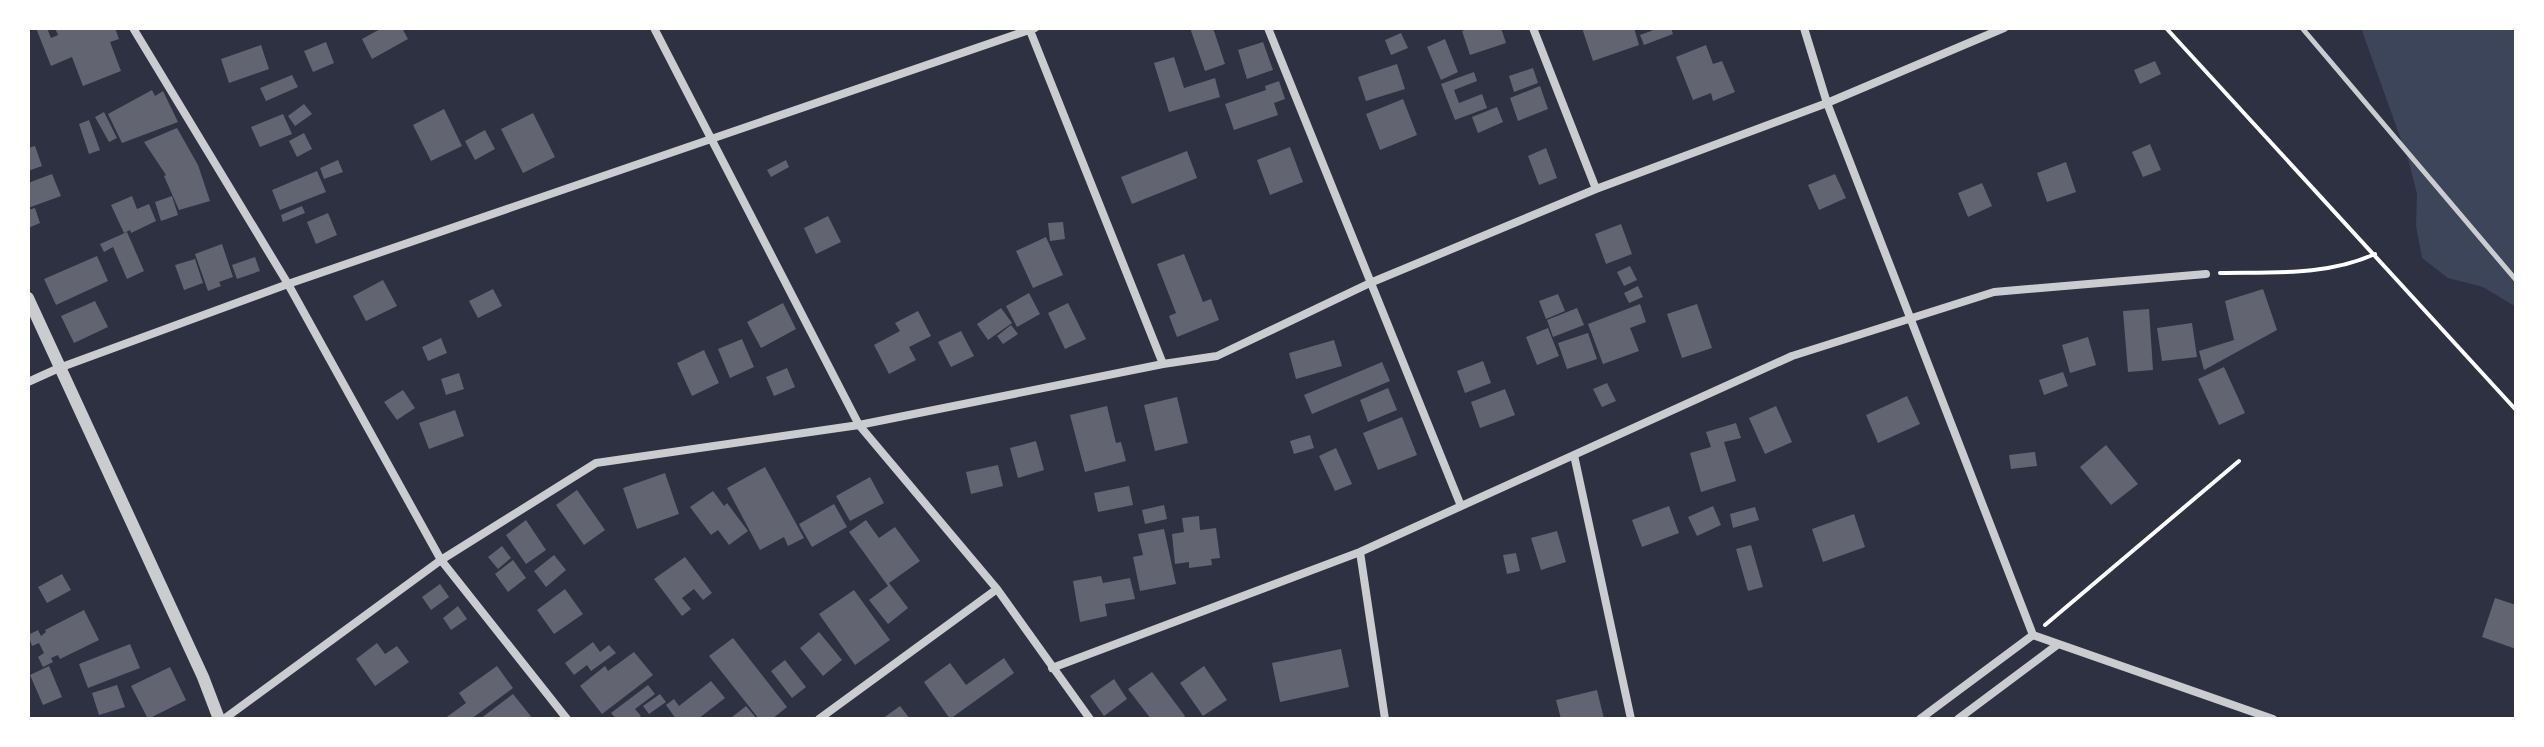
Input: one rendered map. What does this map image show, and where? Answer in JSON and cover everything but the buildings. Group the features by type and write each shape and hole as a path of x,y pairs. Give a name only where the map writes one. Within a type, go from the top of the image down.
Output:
{"street":[{"path":"133,28 288,284 441,560 567,719"},
{"path":"654,28 859,425 997,589 1090,719"},
{"path":"1268,28 1461,506"},
{"path":"1533,28 1596,189"},
{"path":"1804,28 1827,103 1908,320 2033,635 2273,719"},
{"path":"28,298 222,719 441,560 596,463 859,425 1217,356 1370,283 1596,189 1827,103 2004,28"},
{"path":"28,382 288,284 1031,29 1163,364"},
{"path":"1052,668 1360,552 1792,356 1994,292 2206,274"},
{"path":"1574,455 1631,719"},
{"path":"1360,552 1385,719"},
{"path":"819,719 997,589"},
{"path":"1920,719 2033,635"},
{"path":"1958,719 2057,645"}],"lane":[{"path":"2302,28 2516,280"}],"path":[{"path":"2166,28 2516,410"},
{"path":"2206,274 2322,270 2354,264 2375,254"},
{"path":"2033,635 2239,461"}],"shaded area":[{"path":"2361,28 2516,28 2516,307 2483,287 2448,278 2422,258 2416,226 2417,194 2409,162"}]}
